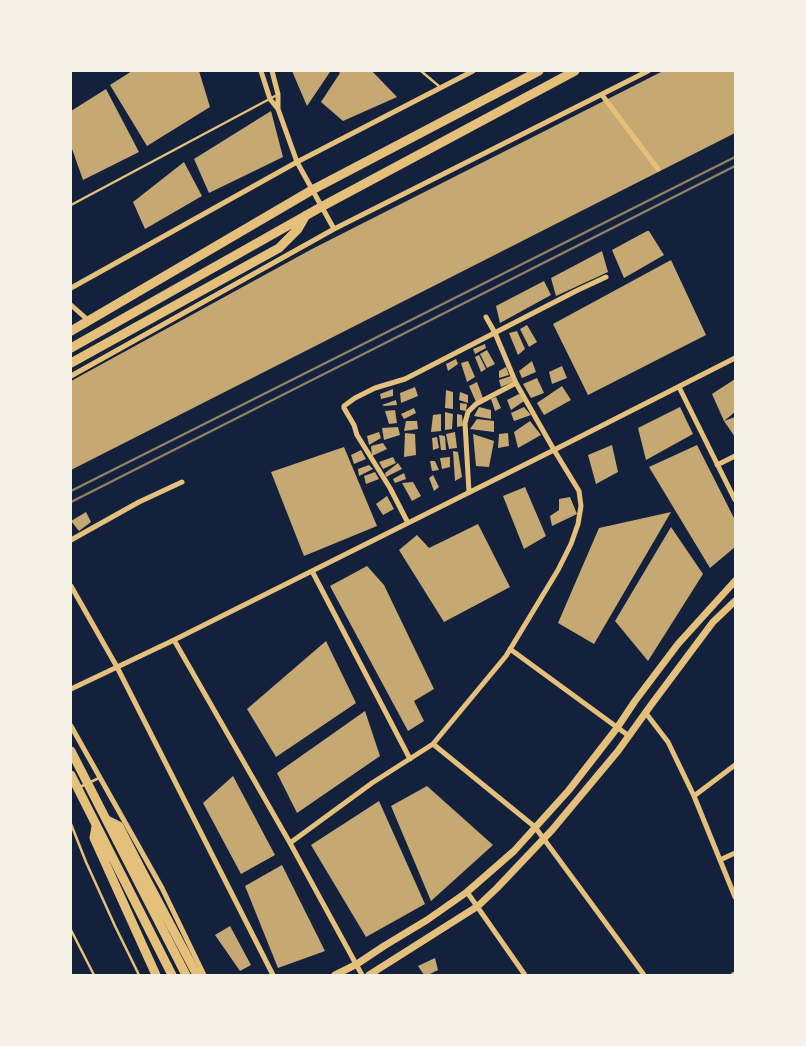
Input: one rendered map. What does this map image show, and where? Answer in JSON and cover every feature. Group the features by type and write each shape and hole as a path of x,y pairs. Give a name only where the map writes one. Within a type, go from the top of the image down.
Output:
{"main road":[{"path":"71,331 312,190 538,71"},
{"path":"71,348 306,215 575,71"},
{"path":"71,363 279,248 298,229 306,215"},
{"path":"71,751 186,975"},
{"path":"71,775 172,975"},
{"path":"107,820 119,826 197,975"},
{"path":"96,825 94,838 156,975"}],"street":[{"path":"261,71 270,99 278,109 297,162 334,229"},
{"path":"272,71 278,94 278,109"},
{"path":"71,288 297,162 474,71"},
{"path":"71,376 334,229 648,71"},
{"path":"602,95 658,169"},
{"path":"408,522 390,488 358,436 344,406 375,388 405,379 606,277"},
{"path":"71,305 88,321"},
{"path":"290,842 372,783 433,744 506,656 558,570 571,544 578,524 581,506 579,491 516,383 495,333 486,317"},
{"path":"71,690 735,358"},
{"path":"468,492 465,423 468,412 476,404 516,383"},
{"path":"679,387 735,500"},
{"path":"717,465 735,456"},
{"path":"71,540 139,502 182,482"},
{"path":"312,571 410,759"},
{"path":"335,975 357,964 427,920 467,892 514,851 569,790 678,644 735,580"},
{"path":"71,586 117,667 273,975"},
{"path":"368,975 478,906 497,888 552,830 618,751 713,622 735,601"},
{"path":"174,640 290,842 362,975"},
{"path":"510,649 629,736"},
{"path":"646,712 668,742 694,796 735,897"},
{"path":"71,726 162,888 204,975"},
{"path":"433,744 535,827 644,975"},
{"path":"694,796 735,765"},
{"path":"720,860 735,853"},
{"path":"467,892 525,975"}],"lane":[{"path":"421,71 441,88"},
{"path":"71,205 278,94"},
{"path":"71,791 99,778"},
{"path":"71,824 114,926 140,975"},
{"path":"71,930 94,975"}],"building":[{"path":"132,71 199,71 210,107 147,146 110,85"},
{"path":"292,71 330,71 307,106"},
{"path":"338,71 372,71 397,97 343,121 321,102 340,73"},
{"path":"663,71 735,71 735,133 71,470 71,381 312,249"},
{"path":"106,89 139,152 83,180 71,146 71,111"},
{"path":"271,111 283,157 209,193 194,159"},
{"path":"184,162 202,196 145,229 133,202"},
{"path":"649,231 664,255 624,278 612,250"},
{"path":"602,251 608,272 556,296 551,278"},
{"path":"671,260 706,335 588,395 553,324"},
{"path":"544,281 551,295 500,323 496,306"},
{"path":"527,325 537,342 529,347 520,329"},
{"path":"517,331 525,349 518,355 509,333"},
{"path":"485,344 486,348 475,354 473,349"},
{"path":"487,350 495,364 487,368 480,354"},
{"path":"479,355 486,369 481,372 475,357"},
{"path":"456,359 458,364 448,371 446,364"},
{"path":"468,361 475,377 467,382 461,363"},
{"path":"532,361 536,372 522,378 519,371"},
{"path":"562,366 567,378 552,384 549,372"},
{"path":"506,367 509,375 499,378 499,371"},
{"path":"511,376 513,382 501,387 499,380"},
{"path":"537,378 544,393 531,398 523,384"},
{"path":"735,379 735,412 724,421 712,394"},
{"path":"477,382 483,398 476,402 469,386"},
{"path":"562,386 571,400 544,415 537,403"},
{"path":"415,387 418,396 401,403 400,393"},
{"path":"393,389 393,396 381,399 380,394"},
{"path":"446,390 453,392 453,409 445,408"},
{"path":"460,392 468,395 468,403 459,400"},
{"path":"519,394 524,401 511,410 507,400"},
{"path":"496,397 501,408 495,411 491,399"},
{"path":"396,400 397,405 382,405"},
{"path":"460,403 467,404 466,411 460,410"},
{"path":"479,407 491,410 491,419 474,416"},
{"path":"524,407 531,415 514,421 511,413"},
{"path":"680,407 693,434 646,460 638,428"},
{"path":"414,408 416,413 404,419 401,414"},
{"path":"395,410 397,423 389,424 385,411"},
{"path":"445,412 453,414 452,429 445,430"},
{"path":"441,414 441,431 431,432 433,415"},
{"path":"457,414 462,415 463,426 457,427"},
{"path":"735,417 735,437 724,421"},
{"path":"477,419 494,421 494,432 470,429"},
{"path":"406,421 417,421 418,429 404,431"},
{"path":"530,421 541,435 518,448 514,432"},
{"path":"398,427 400,435 384,440 382,428"},
{"path":"379,432 381,438 369,445 367,436"},
{"path":"455,432 457,448 449,449 446,434"},
{"path":"405,433 415,434 416,455 404,457"},
{"path":"508,433 509,446 498,448 499,434"},
{"path":"473,434 494,441 489,467 476,466"},
{"path":"439,435 445,436 446,450 441,450"},
{"path":"437,437 439,448 433,450 432,438"},
{"path":"383,443 387,449 372,456 371,446"},
{"path":"612,445 618,472 596,484 588,455"},
{"path":"697,445 735,520 735,547 710,568 649,467"},
{"path":"344,447 377,526 304,556 271,472"},
{"path":"361,450 366,459 354,464 351,455"},
{"path":"453,451 458,452 462,477 455,481"},
{"path":"393,457 396,463 383,469 379,462"},
{"path":"450,457 450,467 442,469 440,458"},
{"path":"430,461 435,461 439,470 432,471"},
{"path":"398,463 402,469 386,477 385,473"},
{"path":"369,465 373,469 359,476 358,469"},
{"path":"375,472 379,479 366,484 364,476"},
{"path":"404,473 406,479 395,483 393,479"},
{"path":"433,475 439,487 434,491 429,478"},
{"path":"413,482 421,496 412,501 402,483"},
{"path":"525,487 546,536 524,549 503,496"},
{"path":"387,496 394,509 383,515 376,504"},
{"path":"570,497 577,514 552,526 550,516 559,510 559,499"},
{"path":"86,512 91,522 79,531 71,521"},
{"path":"671,512 594,644 558,623 599,528"},
{"path":"478,524 510,587 444,622 399,550 417,535 429,548"},
{"path":"671,527 703,574 648,661 615,621"},
{"path":"367,566 384,585 434,689 414,701 424,721 408,731 330,586"},
{"path":"326,641 356,703 276,757 247,709"},
{"path":"365,711 380,756 297,813 277,773"},
{"path":"233,776 275,855 241,874 203,803"},
{"path":"427,786 493,845 431,901 391,806"},
{"path":"379,801 425,904 366,937 311,845"},
{"path":"282,865 325,951 278,968 245,886"},
{"path":"230,926 251,965 240,971 215,935"},
{"path":"435,958 438,970 424,975 418,966"}],"railway":[{"path":"71,491 735,157"},
{"path":"71,502 735,166"}]}
